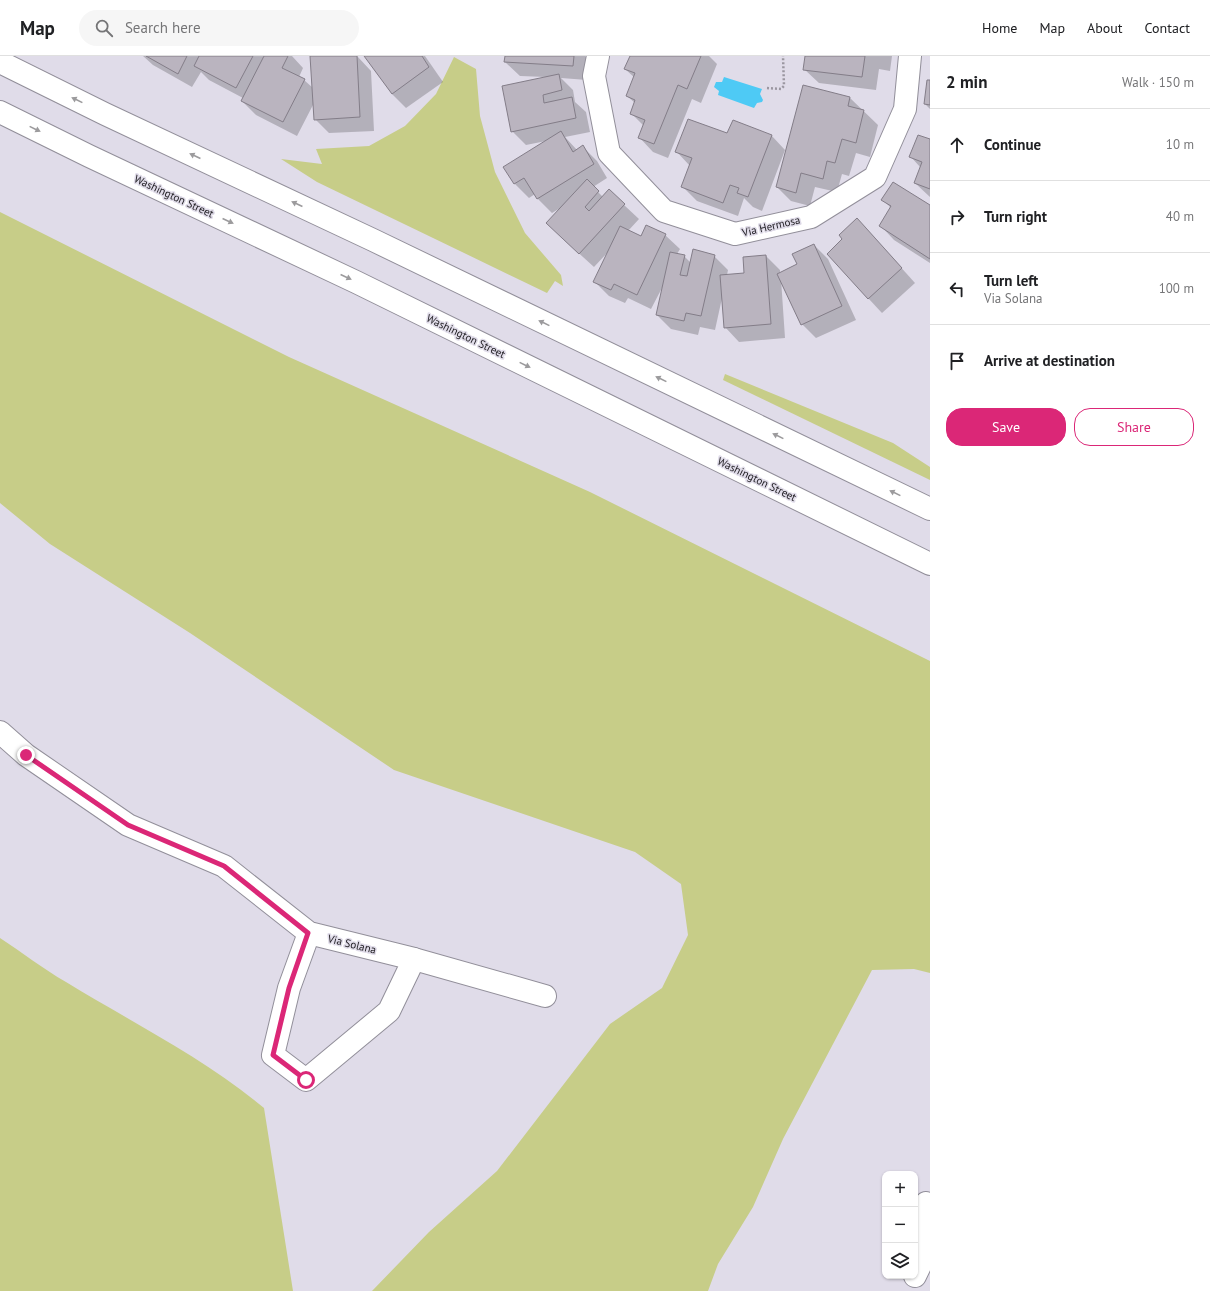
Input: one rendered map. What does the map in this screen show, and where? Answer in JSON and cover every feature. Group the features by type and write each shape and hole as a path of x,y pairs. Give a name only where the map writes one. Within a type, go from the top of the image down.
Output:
{"main road":[{"name":"Via Hermosa","path":"598,56 594,76 609,153 664,211 735,234 811,217 875,177 905,109 910,56"},
{"path":"0,62 112,117 380,243 930,510"},
{"name":"Washington Street","path":"0,112 89,156 378,292 930,564"},
{"name":"Via Solana","path":"0,732 26,755 128,825 224,866 308,933 414,959 545,996"},
{"path":"308,933 289,988 273,1055 306,1080 389,1011 414,959"},
{"path":"918,1269 926,1251 926,1203"},
{"path":"908,1291 914,1279"}],"path":[{"path":"767,88 781,89 784,86 782,56"}],"green space":[{"path":"454,57 476,69 480,116 495,172 525,233 561,275 563,286 555,281 547,293 317,182 281,159 322,164 316,149 369,146 405,126 436,94"},
{"path":"0,212 289,357 590,492 930,661 930,973 914,969 872,970 783,1139 753,1207 718,1264 708,1291 372,1291 429,1232 497,1171 610,1024 662,988 688,935 681,884 635,852 394,770 190,633 50,544 0,503"},
{"path":"725,374 893,443 930,467 930,480 723,380"},
{"path":"0,938 57,977 193,1057 241,1090 264,1108 293,1291 0,1291"}],"water":[{"path":"724,77 762,89 760,94 763,100 762,102 757,103 754,108 718,95 719,91 714,87 716,82 722,82"}],"building":[{"path":"146,56 187,56 178,74"},
{"path":"199,56 253,56 236,88 194,66"},
{"path":"264,56 288,56 282,68 305,79 283,122 241,101"},
{"path":"310,56 357,56 360,117 314,120"},
{"path":"364,56 422,56 429,67 392,94"},
{"path":"505,56 574,56 573,66 504,62"},
{"path":"630,56 701,56 687,89 678,85 654,144 638,138 645,120 630,114 635,100 626,96 635,73 624,69"},
{"path":"805,56 865,56 862,77 803,70"},
{"path":"559,74 562,90 543,95 544,103 572,97 576,118 511,132 502,86"},
{"path":"927,80 930,80 930,105 924,104"},
{"path":"803,85 850,97 848,106 864,110 856,143 842,139 835,163 827,161 823,179 801,173 796,193 776,187"},
{"path":"688,119 727,133 733,120 772,135 748,197 737,193 739,188 730,185 723,203 681,187 692,158 675,152"},
{"path":"561,131 573,152 583,145 594,164 537,199 524,178 514,184 503,167"},
{"path":"918,135 930,139 930,189 914,183 922,162 909,157"},
{"path":"587,179 599,191 585,207 589,211 609,189 625,204 579,254 546,223"},
{"path":"893,182 930,205 930,259 879,226 891,206 881,200"},
{"path":"857,218 902,268 868,299 827,254 842,239 839,235"},
{"path":"646,225 666,234 637,295 614,284 611,290 593,282 620,226 641,236"},
{"path":"814,244 842,306 801,325 777,274 797,264 792,254"},
{"path":"693,249 715,255 701,316 686,313 684,321 656,315 670,252 685,255 680,275 687,276"},
{"path":"766,255 771,324 724,328 720,275 744,273 743,257"}],"route":[{"path":"26,755 128,825 224,866 308,933 289,988 273,1055 306,1080"}]}
